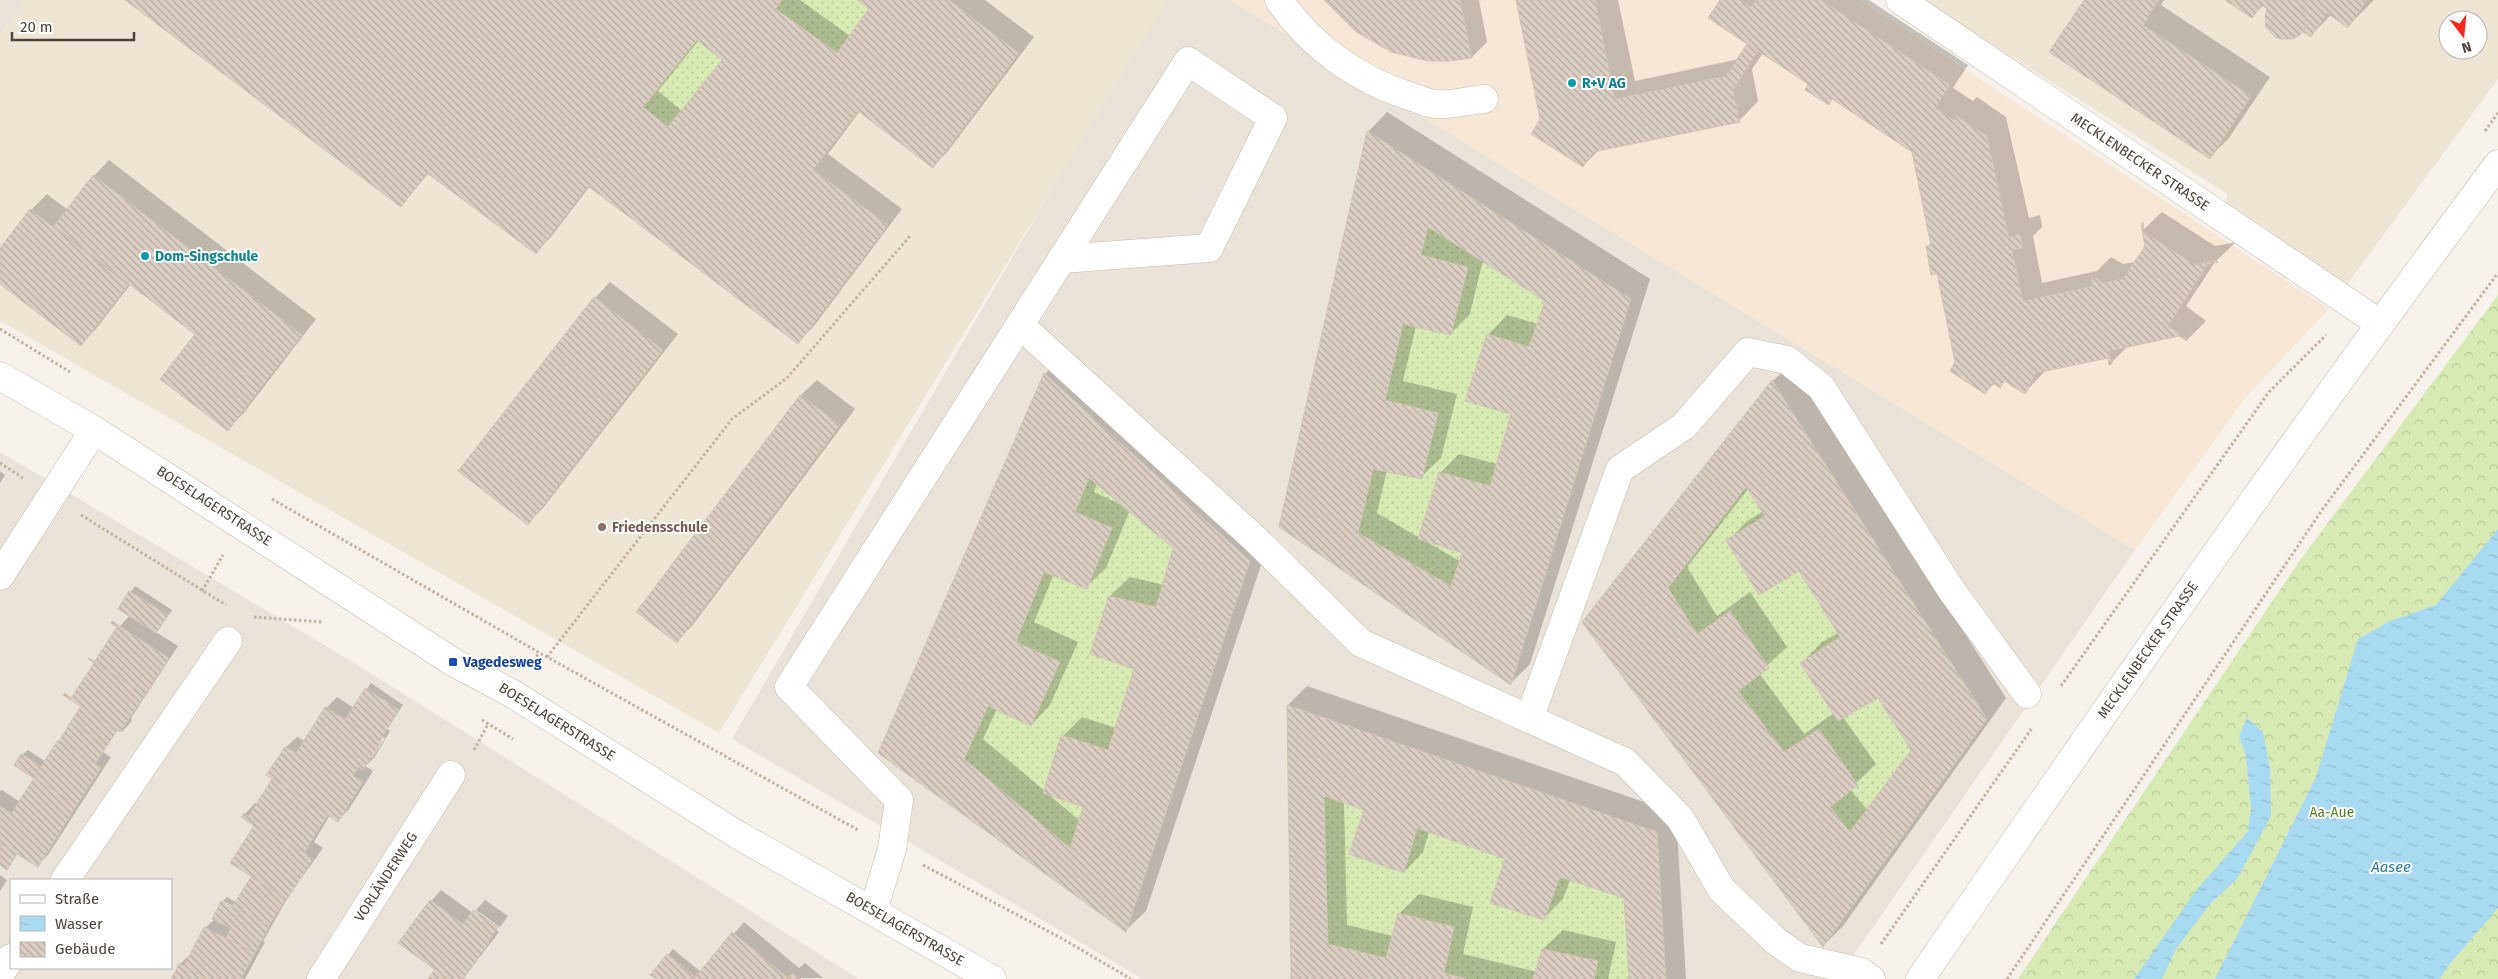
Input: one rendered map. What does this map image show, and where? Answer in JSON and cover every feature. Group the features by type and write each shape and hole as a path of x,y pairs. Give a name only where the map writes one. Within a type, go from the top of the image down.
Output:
{"street":[{"path":"1279,0 1287,12 1322,49 1359,75 1396,92 1436,104 1484,99"},
{"name":"MECKLENBECKER STRASSE","path":"1900,0 2379,324"},
{"path":"874,912 892,849 899,800 789,687 1188,61 1273,118 1209,248 1062,259"},
{"name":"MECKLENBECKER STRASSE","path":"1920,979 2140,660 2379,324 2498,164"},
{"path":"1020,325 1254,538 1360,643 1625,762 1680,818 1722,890 1777,942 1800,958 1866,976"},
{"path":"1529,719 1620,469 1684,426 1748,352 1787,360 1821,387 1952,591 2027,694"},
{"name":"BOESELAGERSTRASSE","path":"0,376 94,430 453,662 513,694 738,835 992,979"},
{"path":"0,576 94,430"},
{"path":"66,879 228,641"},
{"name":"VORLÄNDERWEG","path":"321,979 451,775"},
{"path":"0,974 10,959"}],"path":[{"path":"2481,136 2498,113"},
{"path":"547,657 732,419 787,378 910,236"},
{"path":"2007,979 2322,510 2498,273"},
{"path":"2057,693 2269,392 2354,307"},
{"path":"0,329 75,376"},
{"path":"0,463 227,606"},
{"path":"263,495 547,657 892,849 1061,938 1131,979"},
{"path":"253,617 330,622"},
{"path":"474,715 522,744"},
{"path":"1866,976 2034,725"}],"shaded area":[{"path":"0,0 25,0 0,34"},
{"name":"Friedensschule","path":"25,0 1168,0 719,733 0,321 0,34"},
{"path":"1162,0 1230,0 2135,550 1837,979 1143,979 732,739"},
{"path":"1230,0 1860,0 2329,309 2246,397 2135,550"},
{"path":"1923,0 2498,0 2498,79 2346,286 2226,207 2227,194"},
{"path":"0,452 346,658 859,979 0,979"}],"green space":[{"path":"782,0 857,0 869,8 837,53 776,9"},
{"path":"697,40 722,60 668,127 643,107"},
{"path":"1428,227 1545,301 1529,347 1487,334 1466,401 1511,414 1490,486 1439,473 1418,539 1462,553 1451,586 1358,533 1373,469 1422,478 1438,413 1385,400 1403,324 1450,335 1468,268 1421,255"},
{"name":"Aa-Aue","path":"2498,295 2498,979 2018,979 2298,563"},
{"path":"1089,478 1173,548 1156,607 1109,596 1090,654 1134,669 1108,750 1061,736 1043,793 1083,807 1070,848 964,759 988,706 1031,726 1059,662 1016,642 1044,572 1112,528 1075,512"},
{"path":"1746,487 1840,637 1801,663 1838,721 1878,698 1911,750 1850,832 1830,807 1858,785 1819,729 1784,752 1738,691 1768,667 1731,611 1697,634 1668,588"},
{"path":"1324,796 1364,810 1350,854 1404,873 1417,828 1505,859 1490,903 1544,920 1560,877 1624,898 1629,979 1594,979 1597,961 1542,949 1533,979 1467,979 1444,973 1454,927 1398,913 1386,958 1328,944"}],"water":[{"name":"Aasee","path":"2498,529 2498,908 2449,965 2440,979 2215,979 2316,777 2358,639 2390,621 2436,605"},
{"path":"2247,718 2263,732 2270,769 2271,816 2237,879 2211,903 2176,949 2162,979 2134,979 2195,892 2248,831 2251,808 2246,756 2239,736"}],"building":[{"path":"125,0 782,0 776,9 837,53 869,8 857,0 949,0 1019,53 933,168 858,111 813,170 888,225 798,344 588,186 536,254 427,173 401,207","holes":["697,40 722,60 668,127 643,107"]},
{"path":"1324,0 1460,0 1472,58 1428,61 1391,52 1355,31"},
{"name":"R+V AG","path":"1516,0 1595,0 1615,99 1726,76 1747,44 1758,51 1733,90 1740,122 1593,152 1583,167 1531,134 1540,119"},
{"path":"1720,0 1740,0 1751,7 1756,0 1821,0 1950,85 1935,108 1954,120 1956,116 1987,136 2009,237 2020,234 2023,248 2012,250 2023,301 2093,286 2091,275 2103,283 2123,279 2145,246 2141,225 2143,222 2144,232 2195,265 2215,260 2218,262 2208,264 2168,326 2186,338 2187,341 2179,336 2109,351 2112,364 2109,365 2108,358 2036,373 2025,394 2004,381 2000,388 1993,383 1985,394 1950,371 1955,362 1937,274 1931,275 1926,246 1931,246 1912,152 1832,99 1829,105 1805,90 1808,84 1708,18"},
{"path":"2084,0 2146,0 2155,6 2143,25 2251,96 2210,159 2049,52"},
{"path":"2146,0 2159,0 2155,6"},
{"path":"2225,0 2300,0 2298,3 2306,16 2306,26 2301,34 2293,39 2281,39 2275,37 2266,27 2265,17 2267,9 2262,5 2252,18"},
{"path":"2300,0 2367,0 2348,28 2327,13 2311,37 2303,32 2306,26 2306,16 2298,3"},
{"path":"1367,131 1631,299 1511,685 1279,527","holes":["1428,227 1545,301 1529,347 1487,334 1465,401 1511,414 1490,486 1439,472 1418,539 1462,553 1451,586 1358,533 1373,469 1422,479 1438,413 1385,400 1403,324 1451,335 1468,267 1421,255"]},
{"name":"Dom-Singschule","path":"93,175 302,335 262,386 54,226"},
{"path":"30,209 128,285 81,346 0,284 0,248"},
{"path":"594,297 663,350 528,525 458,471"},
{"path":"195,334 262,386 228,431 160,379"},
{"path":"1044,373 1250,561 1126,932 878,753","holes":["1089,478 1173,548 1156,607 1109,596 1090,654 1134,669 1108,750 1061,735 1043,793 1083,807 1070,848 964,759 988,706 1031,726 1060,662 1016,642 1044,572 1087,589 1112,528 1075,512"]},
{"path":"1772,380 1987,719 1823,947 1582,622","holes":["1746,487 1765,516 1726,540 1759,595 1799,571 1840,637 1800,663 1838,721 1878,698 1911,750 1850,832 1830,807 1858,785 1819,729 1784,752 1738,691 1769,668 1730,611 1697,634 1668,588"]},
{"path":"800,395 840,425 677,643 636,612"},
{"path":"129,591 168,615 156,633 118,609"},
{"path":"112,621 169,658 145,695 88,658 95,661 117,627 111,623"},
{"path":"88,658 145,695 120,732 63,695 65,693 71,698 94,663"},
{"path":"365,688 399,710 379,742 345,720"},
{"path":"1287,705 1657,832 1666,979 1629,979 1624,898 1560,877 1544,920 1490,903 1505,859 1417,828 1404,873 1349,854 1364,810 1324,796 1328,944 1386,958 1398,913 1454,927 1444,973 1467,979 1291,979"},
{"path":"81,706 117,730 107,746 70,723"},
{"path":"325,707 381,742 363,770 358,767 353,776 363,782 338,822 266,775 285,747 296,753"},
{"path":"70,723 107,746 95,764 59,741"},
{"path":"58,740 101,768 77,805 34,778"},
{"path":"21,754 41,766 34,778 14,765"},
{"path":"14,765 77,805 38,867 0,843 0,806 11,814 34,778"},
{"path":"272,779 328,815 304,853 248,817"},
{"path":"244,813 313,859 287,899 230,863 254,826 241,817"},
{"path":"0,843 17,854 7,870 0,865"},
{"path":"251,877 286,899 269,926 232,907"},
{"path":"430,900 463,924 474,910 498,927 463,979 448,979 398,943"},
{"path":"221,901 240,911 231,928 212,919"},
{"path":"240,911 269,926 255,953 226,938"},
{"path":"204,927 255,953 241,979 208,979 179,964 184,966"},
{"path":"732,932 788,978 793,973 801,979 694,979"},
{"path":"1542,949 1598,961 1594,979 1533,979"},
{"path":"667,954 695,977 694,979 656,979 650,975"},
{"path":"179,964 208,979 171,979"},
{"path":"435,969 448,979 428,979"}],"place":[{"name":"R+V AG","path":"1572,83"},
{"name":"Dom-Singschule","path":"145,256"},
{"name":"Friedensschule","path":"602,527"},
{"name":"Vagedesweg","path":"453,662"}]}
